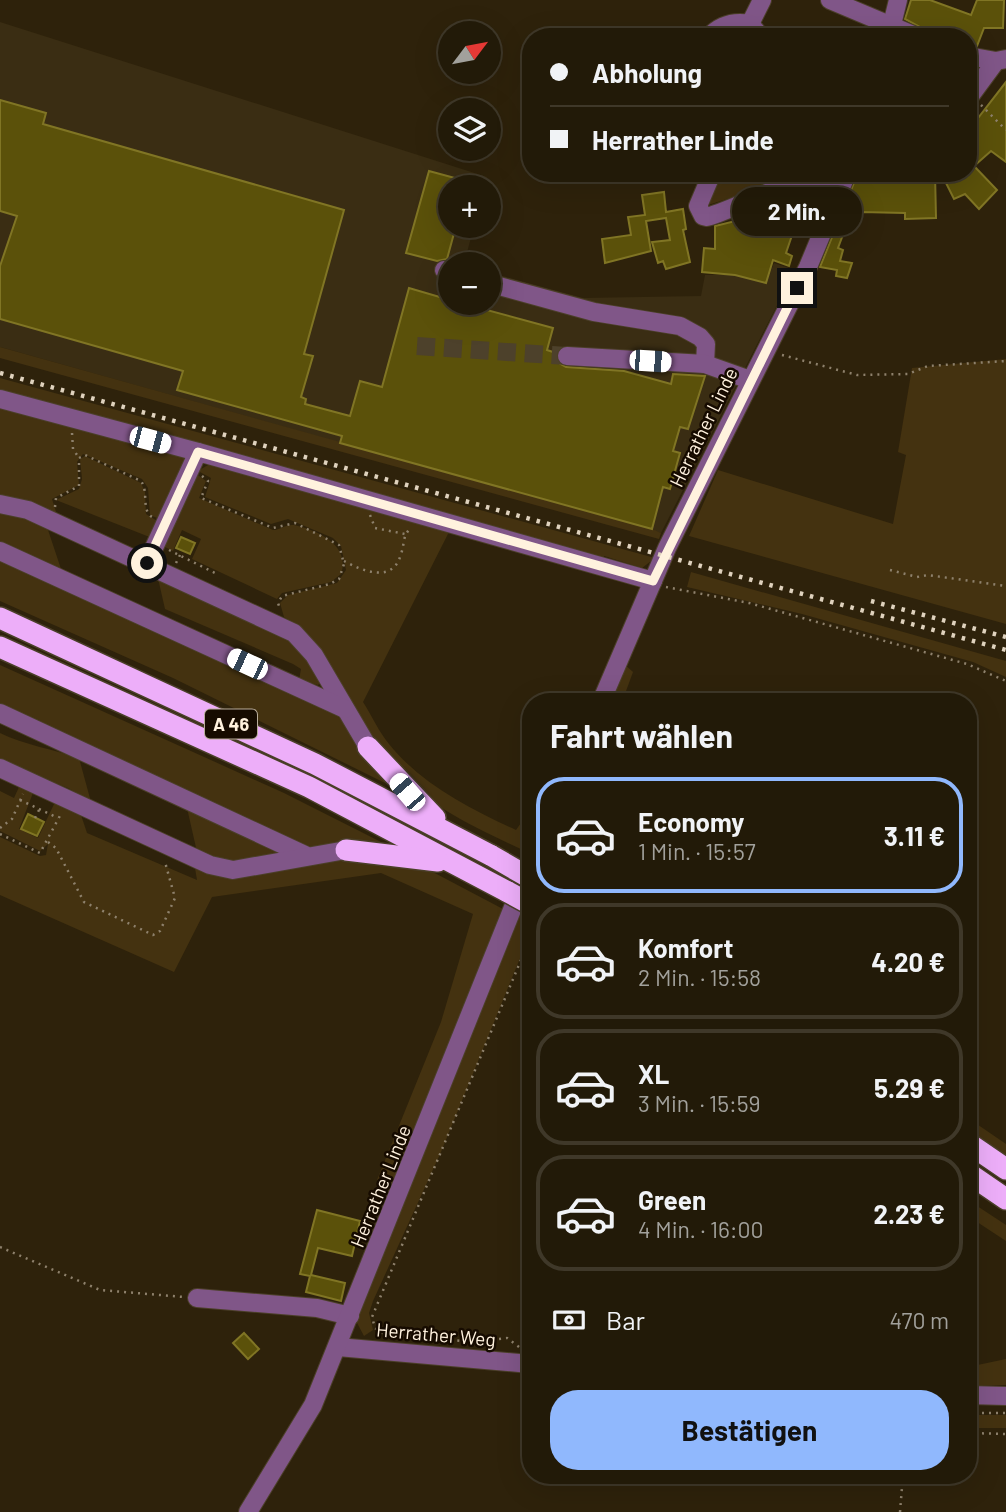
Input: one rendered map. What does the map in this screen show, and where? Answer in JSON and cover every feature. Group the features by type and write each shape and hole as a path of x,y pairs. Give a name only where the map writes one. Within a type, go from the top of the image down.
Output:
{"highway":[{"name":"A 46","path":"0,618 315,764 522,873"},
{"name":"A 46","path":"0,647 309,787 522,900"},
{"path":"369,747 407,792 457,838"},
{"path":"346,850 453,863"},
{"path":"977,1149 1006,1169"},
{"path":"977,1179 1006,1199"}],"street":[{"path":"756,28 762,0"},
{"path":"830,0 854,8 885,28"},
{"path":"892,28 898,0"},
{"path":"717,28 738,28"},
{"path":"977,57 1001,60"},
{"path":"977,89 1001,60"},
{"path":"708,182 698,206 703,216 802,182"},
{"name":"Herrather Linde","path":"605,693 653,581 808,267 843,182"},
{"path":"501,287 594,312 680,326 700,337 706,344 705,364"},
{"path":"567,356 705,364 750,380"},
{"path":"0,400 78,421 194,460 373,502 653,581"},
{"path":"147,563 194,460"},
{"path":"0,504 28,510 283,627 310,649 369,747"},
{"path":"0,551 345,709"},
{"path":"0,713 305,855"},
{"path":"0,768 210,865 233,870 305,855 346,850"},
{"name":"Herrather Linde","path":"248,1512 313,1405 522,885"},
{"path":"197,1298 317,1308 350,1317"},
{"name":"Herrather Weg","path":"338,1347 522,1363"},
{"path":"977,1395 1006,1396"}],"path":[{"path":"977,103 1006,130"},
{"path":"765,351 857,375 908,374 928,366 1006,361"},
{"path":"59,524 54,501 79,486 79,458 71,441 78,421"},
{"path":"79,458 85,455 141,481 146,488 148,514 165,523"},
{"path":"194,460 208,481 201,498 273,528 290,522 337,543 344,561 342,574 335,582 282,596 278,603 285,622 283,627"},
{"path":"373,502 369,520 375,528 405,534"},
{"path":"344,561 377,574 385,572 395,566 401,556 405,534 424,516"},
{"path":"156,545 215,573"},
{"path":"890,570 918,577 928,575 1006,586"},
{"path":"653,581 675,590 749,603 967,664 1006,681"},
{"path":"0,828 12,819 28,781"},
{"path":"20,800 59,818"},
{"path":"0,834 40,853 68,800"},
{"path":"48,842 55,848 84,902 153,934 160,931 175,898 160,842"},
{"path":"522,958 372,1317 375,1328 382,1333 473,1342 512,1339 522,1352"},
{"path":"0,1247 100,1290 197,1298"},
{"path":"977,1413 1006,1413"},
{"path":"977,1433 1006,1434"},
{"path":"900,1512 902,1484"}],"shaded area":[{"path":"0,22 481,175 438,175 438,238 471,238 467,252 438,252 438,315 501,315 501,276 583,298 701,296 705,275 734,275 766,283 774,263 795,270 661,533 0,347"},
{"path":"714,182 782,182 708,205 705,203"},
{"path":"0,347 661,533 659,539 0,358"},
{"path":"1006,359 1006,624 689,536 718,470 893,524 906,455 898,452 912,368"},
{"path":"0,378 655,558 642,568 604,556 603,560 196,449 164,521 150,515 148,488 142,479 83,454 77,462 79,485 52,499 57,515 0,497"},
{"path":"85,456 141,483 145,492 146,514 162,524 152,538 56,500 79,489 82,479 80,459"},
{"path":"213,462 451,528 363,702 385,739 431,783 516,830 522,821 522,850 471,825 435,803 402,777 353,713 299,628 284,617 280,603 288,595 337,583 346,570 341,546 333,538 288,519 271,524 205,497 211,478 198,471"},
{"path":"195,473 206,481 199,498 273,530 294,525 330,540 341,555 341,574 331,582 282,593 277,599 192,559 201,539 182,530 173,551 161,545"},
{"path":"0,513 46,524 62,572 0,543"},
{"path":"0,558 337,713 393,787 173,678 0,601"},
{"path":"691,572 1006,661 1006,677 973,662 802,614 687,587"},
{"path":"157,574 286,633 302,647 321,682 318,685 299,680 301,669 293,664 165,609"},
{"path":"624,664 633,672 625,693 612,693"},
{"path":"0,665 284,793 389,846 304,847 0,709"},
{"path":"0,733 79,758 91,802 68,788 0,762"},
{"path":"19,787 33,793 19,829 38,838 55,802 81,815 87,833 197,880 195,868 344,857 429,870 503,909 405,1160 389,1190 377,1180 441,1022 473,914 381,873 212,897 174,972 0,895 0,837 40,856 46,855 48,844 40,851 0,831 0,791 14,798"},
{"path":"187,808 273,846 282,854 236,863 197,852"},
{"path":"515,914 522,918 522,953 441,1152 373,1301 369,1313 373,1330 364,1336 356,1321"},
{"path":"977,1124 1006,1144 1006,1159 977,1140"},
{"path":"977,1206 1006,1225 1006,1241 977,1222"},
{"path":"1006,1359 1006,1385 977,1386 977,1365"},
{"path":"977,1415 1006,1415 1006,1428 977,1428"}],"building":[{"path":"911,0 930,0 971,15 977,0 1004,0 1003,28 984,28 977,46 977,28 922,28 905,19"},
{"path":"1006,82 1006,162 991,151 977,163 977,119"},
{"path":"0,100 46,113 43,124 344,210 304,354 313,356 301,397 306,399 305,404 350,416 360,381 382,387 409,288 438,296 438,315 501,314 553,328 547,350 556,353 557,362 566,367 624,371 671,384 673,374 705,376 688,429 680,427 673,451 680,453 670,489 663,487 652,529 340,443 342,436 177,390 183,371 0,319 0,266 17,216 0,211"},
{"path":"977,169 997,190 979,209 965,194 954,199 946,182 977,182"},
{"path":"429,171 444,175 438,175 438,238 453,238 449,252 438,252 437,261 406,253"},
{"path":"854,182 935,182 936,218 905,219 905,213 861,212 859,219 850,216 838,248 843,250 840,261 852,263 847,278 836,276 837,270 820,267"},
{"path":"828,188 820,208 803,203 786,253 792,256 789,266 773,260 766,283 735,275 702,272 704,248 715,249 715,226 756,216 760,208 772,211 777,201 791,205 795,195"},
{"path":"664,192 666,212 683,209 686,229 683,230 690,262 666,269 663,261 658,263 652,242 670,240 666,218 646,221 651,251 605,263 602,239 631,235 628,217 645,215 642,195"},
{"path":"181,537 195,543 190,554 176,548"},
{"path":"28,814 44,822 37,836 21,829"},
{"path":"317,1210 360,1221 352,1256 318,1248 311,1275 345,1283 341,1301 306,1292 310,1276 300,1274"},
{"path":"244,1333 259,1349 248,1359 233,1343"}],"tunnel":[{"path":"417,346 567,356"}],"railway":[{"path":"0,373 1006,650"},
{"path":"871,601 1006,637"}],"route":[{"path":"147,563 198,452 506,540 616,568 653,581 797,288"}]}
